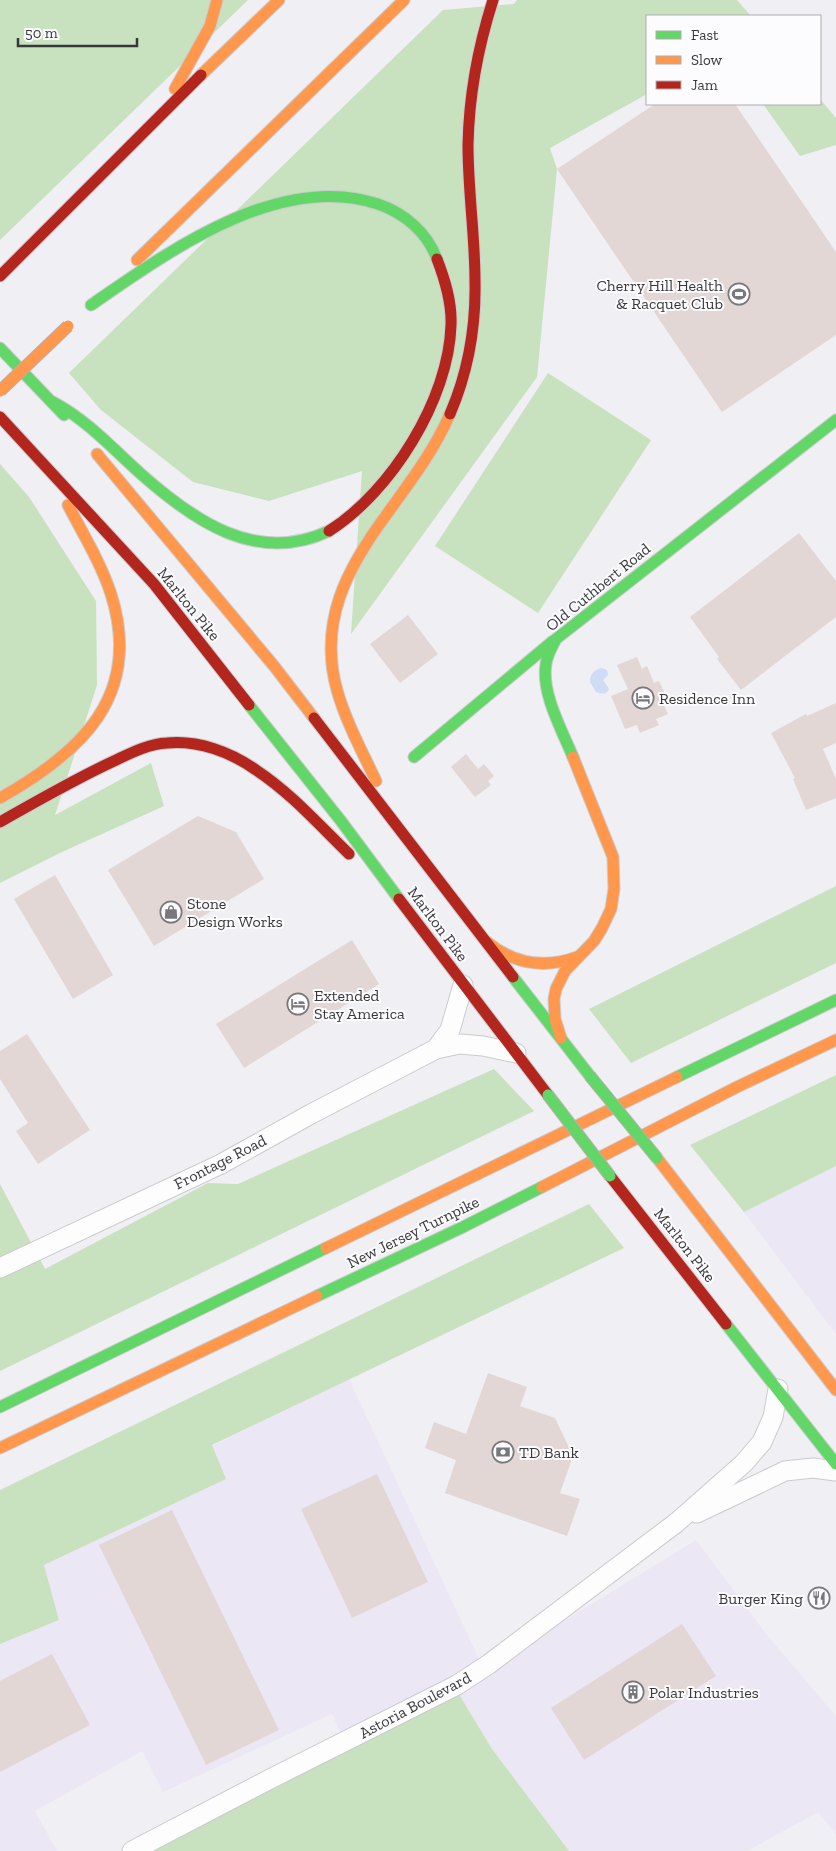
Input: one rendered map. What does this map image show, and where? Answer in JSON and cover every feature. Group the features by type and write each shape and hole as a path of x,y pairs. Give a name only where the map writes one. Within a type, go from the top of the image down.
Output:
{"main road":[{"path":"163,112 210,26 218,0"},
{"path":"0,276 163,112 279,0"},
{"path":"0,391 404,0"},
{"path":"395,823 343,709 330,659 331,634 334,609 344,582 357,557 430,453 441,434 463,378 468,359 476,314 468,149 470,110 476,66 486,21 493,0"},
{"path":"52,402 63,407 99,434 166,496 203,520 238,537 262,543 289,542 324,533 352,516 373,496 404,456 430,408 445,363 451,326 442,268 426,237 408,220 382,205 352,197 321,196 288,202 244,215 170,253 85,310"},
{"name":"Marlton Pike","path":"0,348 87,442 274,666 590,1076 657,1158 836,1390"},
{"name":"Marlton Pike","path":"0,417 154,584 342,821 407,910 610,1176 836,1464"},
{"name":"Old Cuthbert Road","path":"561,1038 554,1017 555,995 563,974 595,940 607,919 613,902 616,882 613,857 547,692 544,667 547,655 556,639 836,420"},
{"path":"0,798 48,770 82,740 100,718 119,670 122,644 112,594 95,555 46,467"},
{"path":"414,757 556,639"},
{"path":"0,822 94,770 129,753 157,744 179,743 199,745 240,760 264,775 407,910"},
{"name":"Old Cuthbert Road","path":"485,939 506,956 525,962 551,964 577,957"},
{"name":"New Jersey Turnpike","path":"0,1407 836,1000"},
{"name":"New Jersey Turnpike","path":"0,1448 188,1356 463,1227 728,1091 836,1040"}],"street":[{"name":"Frontage Road","path":"436,1049 450,1030 464,985"},
{"name":"Frontage Road","path":"0,1268 221,1164 311,1114 436,1049 460,1044 483,1046 516,1053"},
{"name":"Astoria Boulevard","path":"132,1851 457,1685 489,1664 676,1523 744,1463 762,1442 773,1417 778,1389"},
{"name":"Astoria Boulevard","path":"676,1523 785,1471 813,1468 836,1471"}],"shaded area":[{"path":"836,1166 836,1334 744,1212"},
{"path":"349,1379 484,1670 696,1540 766,1634 836,1716 836,1834 818,1812 747,1851 569,1851 492,1749 457,1691 346,1746 332,1714 163,1792 142,1751 35,1811 57,1851 0,1851 0,1644 59,1620 44,1565 226,1479 212,1446"}],"green space":[{"path":"0,0 248,0 0,240"},
{"path":"517,0 737,0 750,15 646,15 646,95 550,148 557,169 537,377 351,634 362,471 269,501 193,482 101,410 69,373 443,10 514,4"},
{"path":"821,100 836,118 836,145 800,156 764,105 821,105"},
{"path":"548,373 651,440 538,613 435,546"},
{"path":"0,464 29,497 96,601 97,685 55,815 151,763 164,806 62,852 0,883"},
{"path":"836,886 836,963 631,1063 589,1009"},
{"path":"494,1069 534,1111 0,1371 0,1184 45,1269 208,1183 238,1184"},
{"path":"836,1075 836,1166 744,1212 690,1145"},
{"path":"589,1204 624,1248 212,1445 226,1479 44,1565 59,1620 0,1644 0,1490"},
{"path":"457,1691 492,1749 569,1851 147,1851"}],"water":[{"path":"601,668 608,673 603,680 609,689 604,694 596,692 590,682 593,673"}],"building":[{"name":"Cherry Hill Health & Racquet Club","path":"653,105 736,105 836,252 836,335 722,412 557,169"},
{"path":"799,533 836,581 836,617 741,690 717,659 719,657 690,617"},
{"path":"408,615 438,654 400,683 370,644"},
{"path":"637,657 642,669 647,666 654,683 659,681 668,700 662,702 668,714 656,719 659,725 640,733 637,725 625,729 611,696 628,689 617,665"},
{"path":"836,703 836,743 823,749 836,779 836,798 806,810 793,779 795,778 771,733 806,714 807,716"},
{"path":"466,754 478,769 484,764 494,776 488,781 491,785 475,797 451,767"},
{"name":"Stone Design Works","path":"198,816 236,832 264,879 154,946 108,870"},
{"path":"55,875 113,975 73,999 14,899"},
{"name":"Extended Stay America","path":"352,940 379,984 244,1068 216,1024"},
{"path":"27,1034 90,1130 38,1164 16,1131 28,1123 0,1079 0,1051"},
{"name":"TD Bank","path":"488,1373 527,1387 520,1406 555,1418 573,1456 560,1493 580,1499 567,1536 445,1493 456,1460 425,1448 434,1422 466,1434"},
{"path":"377,1474 428,1582 352,1618 301,1509"},
{"path":"172,1510 279,1730 206,1765 99,1545"},
{"name":"Polar Industries","path":"682,1624 716,1676 584,1760 551,1708"},
{"path":"52,1654 90,1725 0,1772 0,1681"}],"traffic: fast":[{"path":"91,305 154,262 226,222 264,207 302,198 340,197 378,204 388,208 405,218 421,232 433,249 437,259"},
{"path":"0,348 64,415"},
{"path":"53,402 77,417 141,474 183,508 205,522 228,533 252,540 277,543 302,540 329,531"},
{"path":"573,757 549,699 545,675 550,651 556,639 836,420"},
{"path":"414,757 553,641"},
{"path":"249,705 341,821 399,899"},
{"path":"513,977 590,1076"},
{"path":"677,1077 836,1000"},
{"path":"590,1076 657,1158"},
{"path":"548,1095 610,1176"},
{"path":"317,1296 463,1227 542,1187"},
{"path":"0,1407 326,1248"},
{"path":"726,1324 836,1464"}],"traffic: slow":[{"path":"175,89 210,26 217,0"},
{"path":"201,75 279,0"},
{"path":"137,260 404,0"},
{"path":"0,391 68,326"},
{"path":"376,781 350,725 337,690 332,665 331,641 334,619 340,597 360,555 429,453 450,414"},
{"path":"97,454 274,666 314,718"},
{"path":"0,798 30,780 80,740 98,717 112,691 119,662 119,630 111,594 97,560 68,505"},
{"path":"561,1038 555,1019 554,999 556,989 565,971 594,941 602,928 611,909 614,889 613,857 573,757"},
{"path":"487,942 508,955 530,962 553,963 577,957"},
{"path":"542,1187 737,1087 836,1040"},
{"path":"326,1248 677,1077"},
{"path":"657,1158 836,1390"},
{"path":"0,1448 317,1296"}],"traffic: jam":[{"path":"450,414 466,366 474,316 475,264 468,162 470,108 475,71 493,0"},
{"path":"0,276 201,75"},
{"path":"329,531 352,514 374,493 394,468 428,412 440,383 448,353 451,316 447,291 437,259"},
{"path":"0,417 154,584 249,705"},
{"path":"314,718 513,977"},
{"path":"0,822 99,768 133,752 160,744 190,743 202,745 236,758 269,779 293,799 349,854"},
{"path":"399,899 548,1095"},
{"path":"610,1176 726,1324"}],"place":[{"name":"Cherry Hill Health & Racquet Club","path":"739,294"},
{"name":"Residence Inn","path":"643,698"},
{"name":"Stone Design Works","path":"171,912"},
{"name":"Extended Stay America","path":"298,1004"},
{"name":"TD Bank","path":"503,1452"},
{"name":"Burger King","path":"819,1598"},
{"name":"Polar Industries","path":"633,1692"}]}
